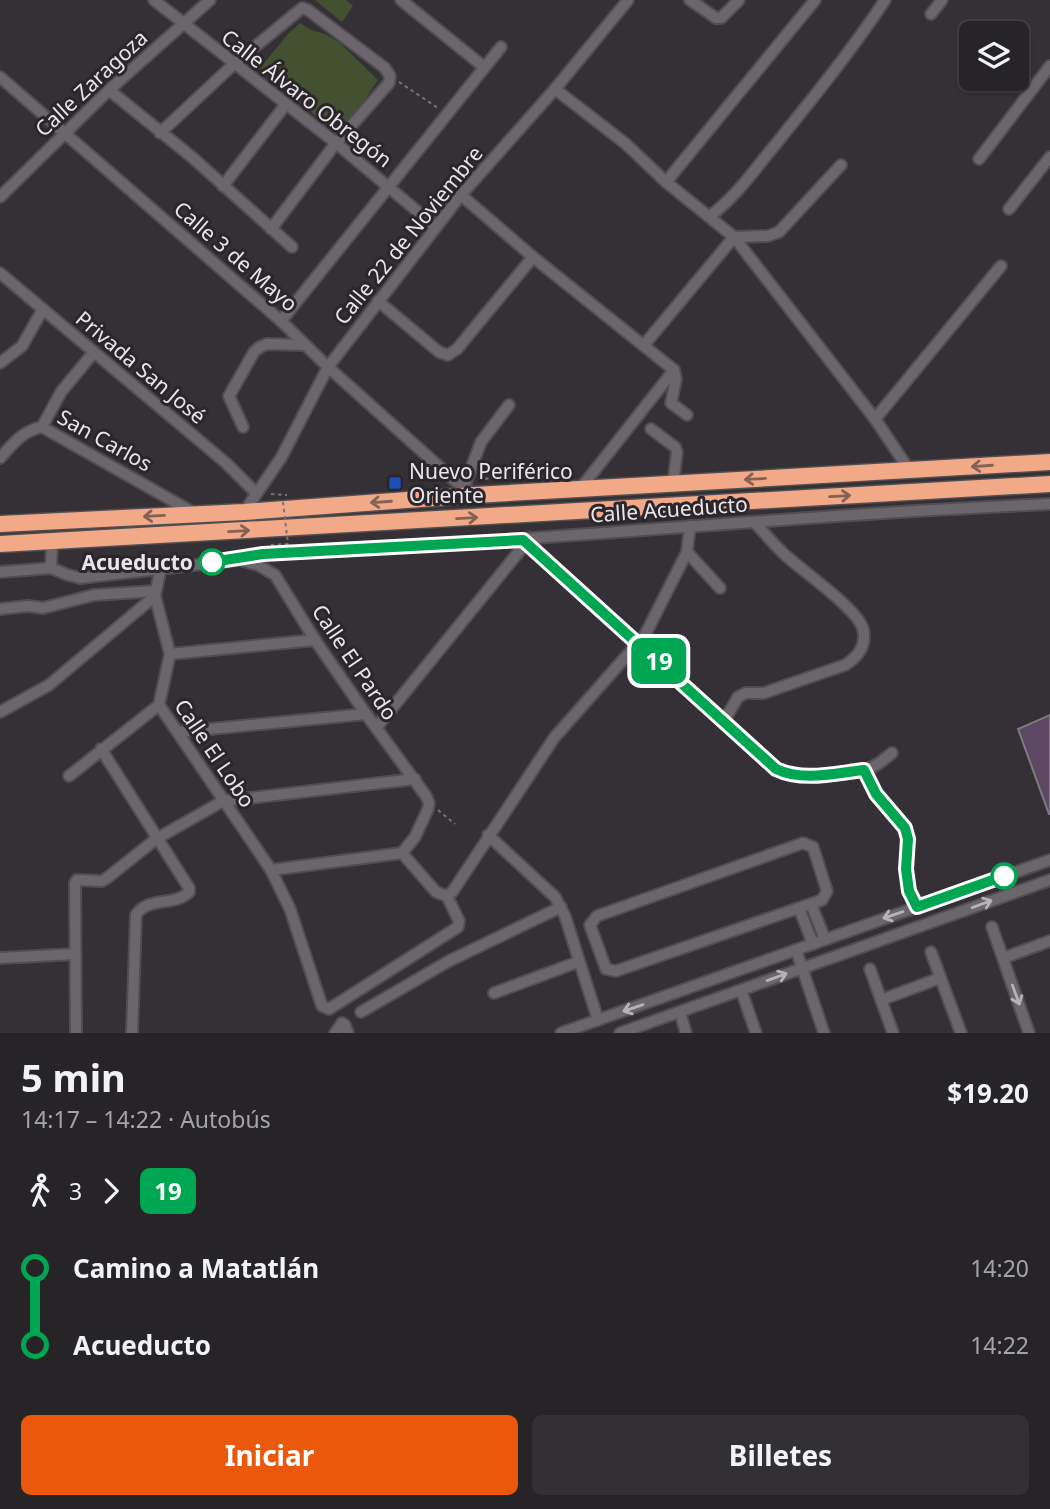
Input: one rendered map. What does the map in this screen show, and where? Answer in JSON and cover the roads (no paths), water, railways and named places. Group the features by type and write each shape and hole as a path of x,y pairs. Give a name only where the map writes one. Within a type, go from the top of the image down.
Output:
{"highway":[{"path":"0,524 244,512 469,491 580,489 1050,462"},
{"path":"0,544 1050,484"}],"street":[{"name":"Calle Álvaro Obregón","path":"154,0 336,143 436,227"},
{"name":"Calle Zaragoza","path":"0,197 109,90 210,0"},
{"path":"401,0 484,67"},
{"name":"Calle 22 de Noviembre","path":"244,512 281,458 328,367 461,195 555,89 628,0"},
{"path":"690,0 716,18 721,18 739,0"},
{"path":"666,182 815,0"},
{"path":"710,216 723,206 768,153 851,49 885,0"},
{"path":"931,14 942,0"},
{"path":"160,133 234,64 302,8 309,10 384,68 390,76 389,83 336,143 271,229"},
{"path":"281,321 501,47"},
{"path":"979,159 1050,66"},
{"name":"Calle 3 de Mayo","path":"0,78 281,321 328,367 469,491"},
{"path":"555,89 626,144 666,182 734,237 874,419 910,471"},
{"path":"109,90 292,247"},
{"path":"223,186 286,104"},
{"path":"1009,209 1050,157"},
{"path":"644,345 734,237 768,236 779,232 841,165"},
{"path":"461,195 533,257 674,370 676,379 670,403 687,415"},
{"path":"378,301 439,352 448,355 457,349 533,257"},
{"path":"874,419 1002,267"},
{"name":"Privada San José","path":"0,272 226,463 256,492"},
{"path":"0,363 22,346 43,309"},
{"path":"243,427 229,396 254,352 267,344 305,345"},
{"path":"42,427 61,392 94,352"},
{"path":"580,489 674,370"},
{"path":"469,491 481,442 509,405"},
{"name":"San Carlos","path":"0,458 30,429 42,427 196,514"},
{"path":"651,429 676,447 673,484"},
{"path":"924,509 926,491"},
{"name":"Calle Acueducto","path":"0,572 51,568 80,578 238,560 263,554 525,541 924,509 1050,504"},
{"path":"724,721 738,697 746,693 764,692 845,665 856,657 864,638 863,626 849,610 784,554 754,522"},
{"path":"271,870 406,849 436,892 447,896 453,891 554,738 645,635 687,552 690,526"},
{"path":"376,728 525,541 776,769 789,775 864,770 879,764 892,753"},
{"path":"51,568 52,542"},
{"path":"687,552 720,588"},
{"name":"Calle El Pardo","path":"238,560 258,565 275,575 315,640 415,779 429,803 406,849"},
{"name":"Calle El Lobo","path":"161,567 155,593 170,654 159,705 271,870 290,909 322,1006 329,1009 458,927 459,920 447,896"},
{"path":"0,609 28,606 43,608 94,595 155,593"},
{"path":"0,712 49,685 155,593"},
{"path":"170,654 315,640"},
{"path":"69,776 159,705"},
{"path":"179,732 366,714"},
{"path":"101,749 156,839 187,883 189,892 181,899 140,908 136,915 132,1033"},
{"path":"864,770 876,794 905,828 908,839 906,869 909,891 917,907"},
{"path":"76,1033 77,880 102,881 156,839 223,801 415,779"},
{"path":"488,835 555,897 561,907 597,1020"},
{"path":"803,843 813,847 827,891 821,900 799,908 611,971 606,969 590,925 597,916 803,843"},
{"path":"561,1033 1050,860"},
{"path":"620,1033 1050,880"},
{"path":"811,904 825,939"},
{"path":"361,1012 449,961 561,907"},
{"path":"799,908 813,944"},
{"path":"992,927 1030,1033"},
{"path":"1003,958 1050,941"},
{"path":"796,950 824,1033"},
{"path":"931,952 961,1033"},
{"path":"0,958 75,954"},
{"path":"494,993 578,962"},
{"path":"870,969 893,1033"},
{"path":"881,1000 940,978"},
{"path":"679,1012 691,998 685,989"},
{"path":"741,990 756,1033"},
{"path":"667,995 662,1004 663,1009 679,1012"},
{"path":"679,1012 687,1033"},
{"path":"335,1033 342,1023 348,1033"}],"place":[{"name":"Nuevo Periférico Oriente","path":"395,483"},
{"name":"Acueducto","path":"212,562"}]}
